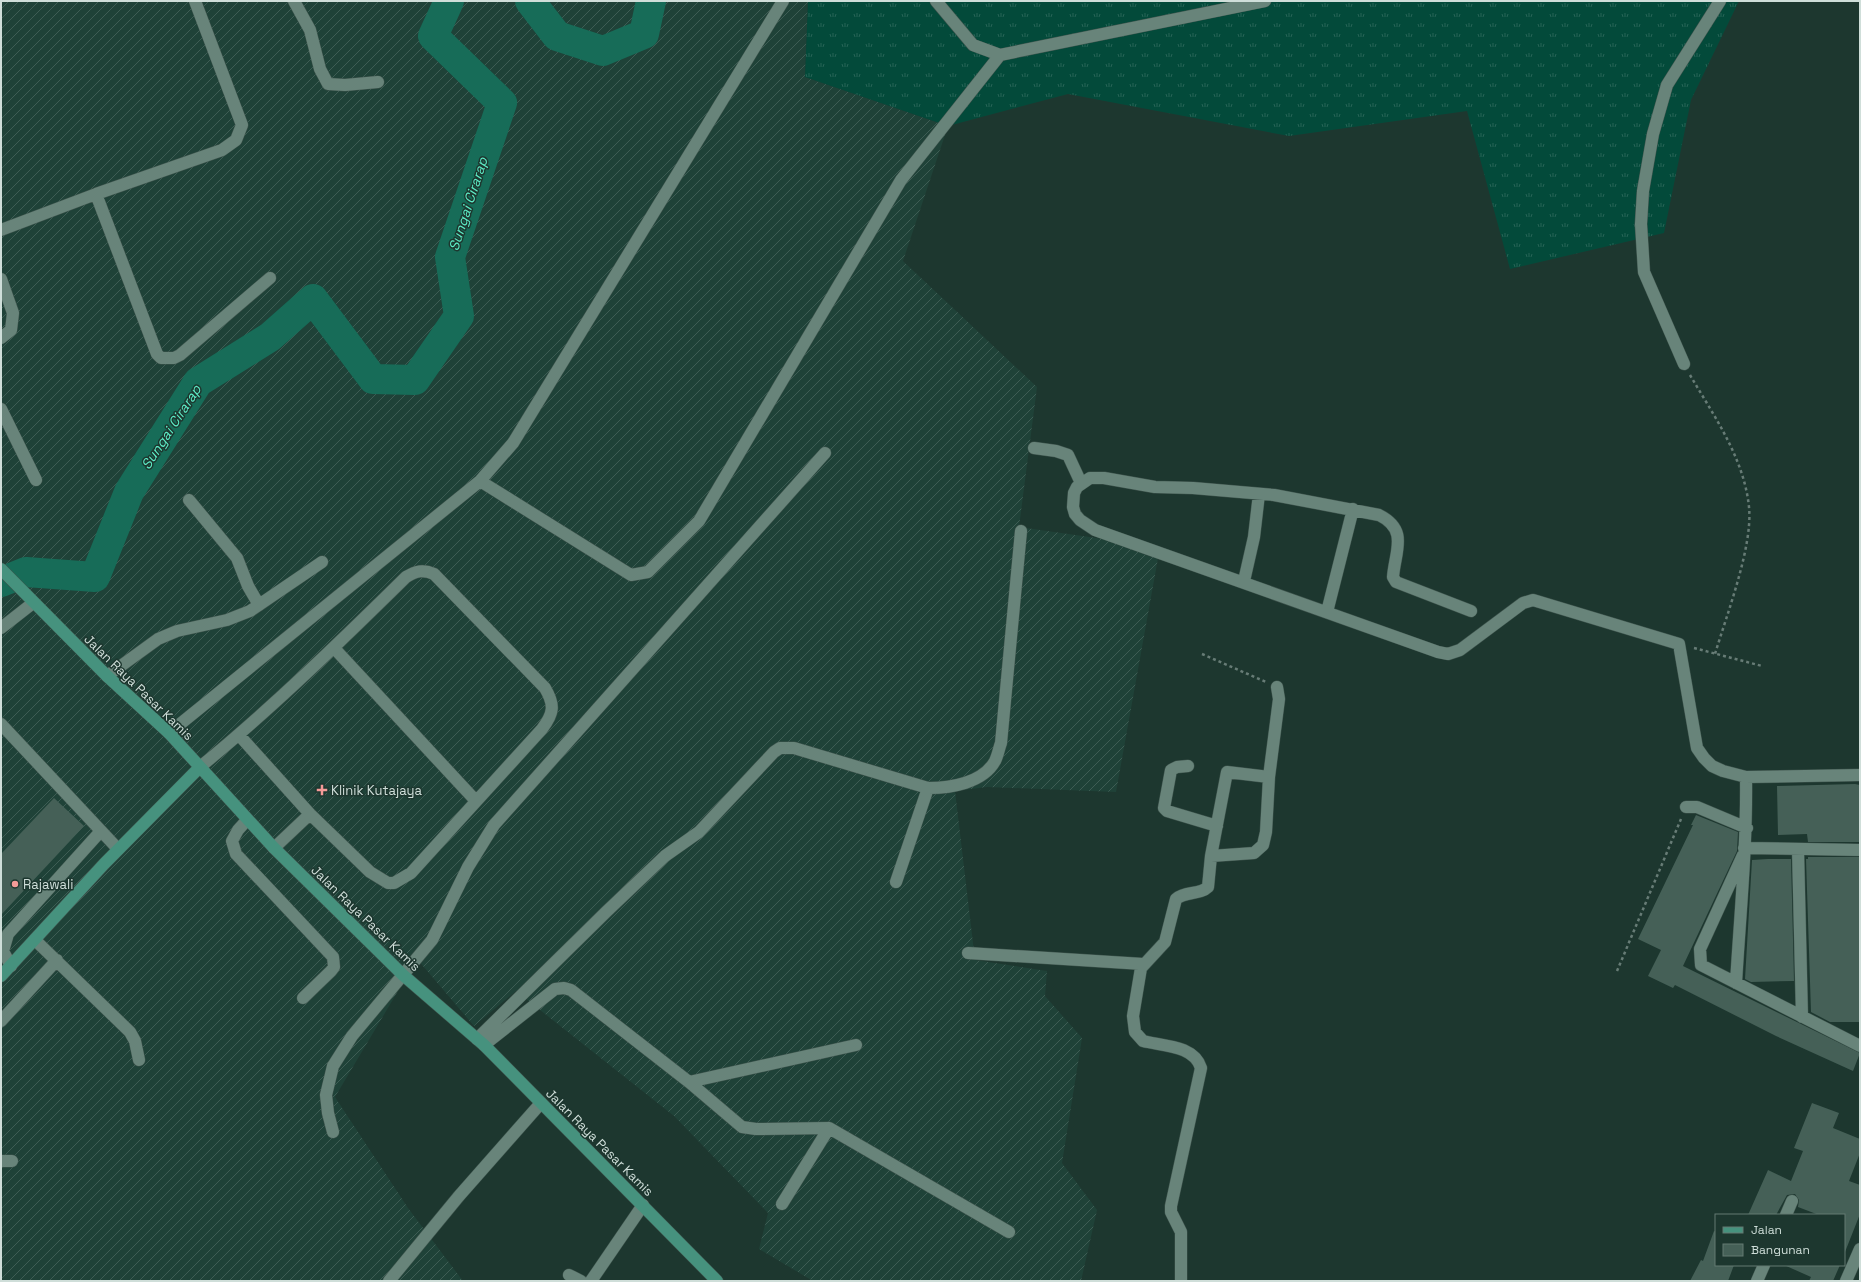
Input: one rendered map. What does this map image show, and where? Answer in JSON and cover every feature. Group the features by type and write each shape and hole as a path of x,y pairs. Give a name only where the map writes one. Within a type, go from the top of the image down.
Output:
{"main road":[{"name":"Jalan Raya Pasar Kamis","path":"1,569 106,676 169,733 274,848 403,975 480,1042 717,1281"},
{"path":"1,976 118,849 200,767"}],"street":[{"path":"1,230 96,194 222,150 230,146 239,136 242,125 195,1"},
{"path":"294,1 310,30 320,69 328,84 345,86 378,82"},
{"path":"169,733 480,481 513,443 783,1"},
{"path":"936,1 973,44 1000,55 1265,1"},
{"path":"1684,364 1644,272 1640,224 1643,192 1653,134 1667,85 1720,1"},
{"path":"480,481 631,575 648,572 699,520 901,180 1000,55"},
{"path":"96,194 156,354 161,358 174,358 180,355 270,278"},
{"path":"1,279 13,313 11,330 1,338"},
{"path":"1,409 36,480"},
{"path":"1034,448 1056,451 1068,455 1081,483"},
{"path":"333,1132 328,1113 326,1095 333,1066 352,1036 432,940 468,867 494,825 825,453"},
{"path":"1470,611 1396,582 1392,577 1398,554 1398,539 1395,527 1379,515 1353,509 1259,494 1194,488 1155,487 1104,478 1090,478 1081,483 1074,493 1073,507 1075,514 1080,520 1095,530 1218,574 1244,581 1445,654 1460,650 1523,603 1533,600 1679,644 1697,748 1712,766 1723,771 1746,777 1860,775"},
{"path":"1244,581 1254,537 1259,494"},
{"path":"189,500 237,558 248,586 259,605"},
{"path":"1327,612 1353,509"},
{"path":"480,1042 665,856 699,832 774,752 780,748 794,748 928,788 949,787 971,781 986,772 995,760 1001,743 1021,531"},
{"path":"106,676 158,639 185,629 227,620 250,611 322,562"},
{"path":"200,767 239,735 334,648 406,577 418,571 424,570 434,574 545,688 552,699 550,719 411,872 394,883 388,883 370,872 310,814 239,735"},
{"path":"1,628 33,602"},
{"path":"334,648 476,801"},
{"path":"1211,856 1250,854 1261,848 1266,832 1269,777 1279,699 1277,687"},
{"path":"1,724 100,832 118,849"},
{"path":"1188,766 1177,767 1171,770 1164,808 1167,811 1217,826"},
{"path":"1181,1281 1181,1232 1171,1212 1171,1206 1201,1068 1199,1061 1193,1054 1143,1041 1136,1036 1133,1025 1133,1016 1143,964 1165,942 1176,899 1181,895 1204,890 1208,887 1211,856 1227,772 1269,777"},
{"path":"1736,983 1743,851 1747,828 1746,777"},
{"path":"896,882 928,788"},
{"path":"1686,807 1697,807 1747,828"},
{"path":"274,848 310,814"},
{"path":"247,820 238,830 232,842 236,854 333,957 334,967 303,998"},
{"path":"11,966 3,951 8,934 100,832"},
{"path":"1798,850 1802,1017"},
{"path":"1743,851 1860,850"},
{"path":"1743,851 1699,954 1703,967 1860,1046"},
{"path":"35,940 130,1032 135,1041 139,1060"},
{"path":"968,953 1143,964"},
{"path":"1,1021 57,960"},
{"path":"480,1042 555,989 564,988 571,990 689,1082 742,1127 756,1129 829,1128 1009,1232"},
{"path":"689,1082 856,1045"},
{"path":"389,1281 459,1196 541,1103"},
{"path":"782,1204 829,1128"},
{"path":"1786,1214 1792,1201"},
{"path":"590,1281 643,1205"},
{"path":"1846,1281 1860,1249"},
{"path":"1757,1281 1764,1266"},
{"path":"569,1276 581,1281"}],"path":[{"path":"1684,364 1729,442 1741,471 1749,508 1748,532 1740,570 1716,654"},
{"path":"1679,644 1762,666"},
{"path":"1202,654 1277,687"},
{"path":"1617,971 1686,807"}],"shaded area":[{"path":"1,1 808,1 805,77 948,126 903,261 1037,387 1019,527 1160,547 1116,792 987,787 955,791 975,960 1047,971 1045,996 1082,1038 1062,1163 1097,1210 1081,1281 813,1281 759,1249 768,1213 674,1116 516,991 474,1026 417,959 335,1097 408,1208 463,1281 1,1281"}],"green space":[{"path":"808,1 1739,1 1691,100 1664,233 1510,269 1467,111 1289,136 1068,94 948,126 805,77"}],"building":[{"path":"1860,785 1860,842 1808,842 1807,834 1778,835 1777,786"},
{"name":"Rajawali","path":"54,798 84,826 1,915 1,854"},
{"path":"1696,815 1738,832 1737,851 1683,966 1860,1053 1853,1071 1776,1036 1675,985 1673,988 1648,976 1661,950 1638,939 1693,825 1691,825"},
{"path":"1808,857 1860,857 1860,1022 1830,1022 1811,1012 1806,859 1808,859"},
{"path":"1791,859 1794,981 1751,982 1745,979 1752,860"},
{"path":"1812,1103 1839,1113 1833,1128 1860,1139 1860,1153 1849,1181 1860,1185 1860,1214 1845,1252 1845,1214 1816,1214 1798,1207 1799,1200 1795,1194 1787,1195 1777,1214 1748,1214 1768,1170 1791,1181 1803,1151 1794,1148"},
{"path":"1714,1231 1715,1266 1734,1266 1728,1281 1690,1281 1701,1260 1703,1261"},
{"path":"1786,1266 1840,1266 1833,1281 1809,1281 1811,1277"}],"waterway":[{"name":"Sungai Cirarap","path":"1,582 26,572 95,577 129,492 198,382 270,337 313,299 373,379 415,380 459,316 450,257 502,103 433,36 449,1"},
{"name":"Sungai Cirarap","path":"530,1 557,36 603,51 644,34 651,1"}],"place":[{"name":"Klinik Kutajaya","path":"322,790"},
{"name":"Rajawali","path":"15,884"}]}
